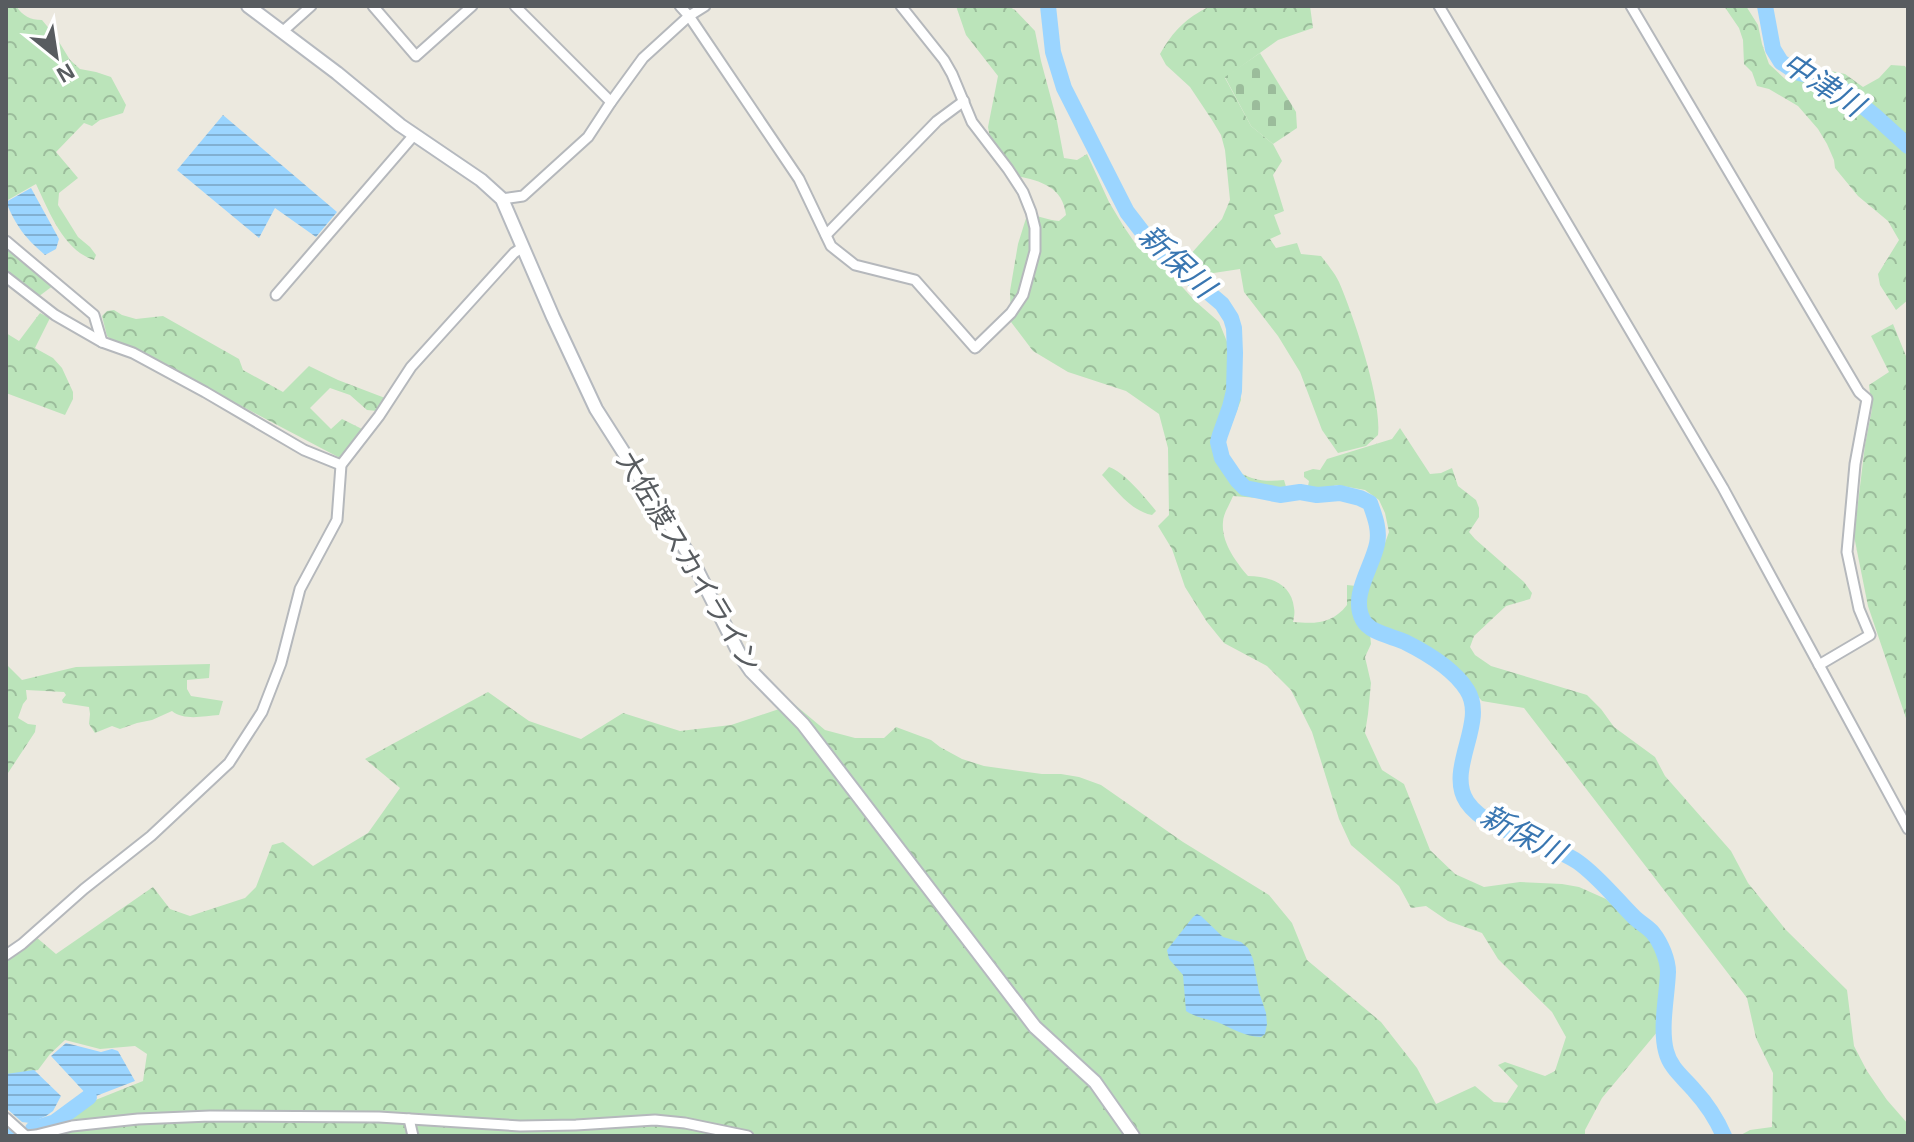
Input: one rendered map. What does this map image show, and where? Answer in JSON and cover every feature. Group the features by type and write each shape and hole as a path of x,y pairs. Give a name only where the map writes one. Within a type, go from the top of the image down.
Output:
{"street":[{"name":"大佐渡スカイライン","path":"248,6 414,135 481,180 502,199 596,409 691,558 740,655 751,671 803,724 1035,1027 1095,1082 1133,1136"},
{"path":"282,32 311,6"},
{"path":"373,6 416,56 472,6"},
{"path":"515,6 611,102"},
{"path":"680,6 799,179 831,246 855,265 915,280 975,348 1011,313 1023,295 1035,251 1035,228 1023,192 972,122 944,60 901,6"},
{"path":"502,199 523,196 588,137 643,58 689,16 705,6"},
{"path":"1439,6 1723,488 1908,829"},
{"path":"1631,6 1859,392 1867,399 1855,464 1847,552 1859,609 1870,635 1819,665"},
{"path":"826,235 937,121 964,101"},
{"path":"276,295 414,135"},
{"path":"6,241 94,315 102,342"},
{"path":"6,955 174,816 229,763 262,712 274,686 300,589 337,520 341,465 379,416 411,367 514,253 523,247"},
{"path":"6,277 55,315 102,342 133,353 304,450 341,465"},
{"path":"6,1118 26,1136 72,1126 210,1116 409,1119 520,1126 655,1120 748,1136"},
{"path":"409,1119 413,1136"}],"green space":[{"path":"6,6 16,6 27,17 42,20 80,69 111,77 126,105 123,113 100,120 92,126 84,123 56,152 78,178 59,193 58,205 78,237 96,255 94,260 83,255 65,239 36,184 6,201"},
{"path":"956,6 1008,6 1035,31 1064,158 1077,160 1087,154 1109,202 1135,243 1219,322 1238,369 1241,400 1224,444 1230,460 1240,472 1252,478 1284,480 1287,490 1280,498 1233,496 1223,519 1227,544 1248,576 1271,580 1284,587 1292,600 1293,622 1316,623 1335,616 1347,605 1347,585 1356,586 1356,609 1360,624 1370,634 1371,644 1365,657 1371,683 1365,733 1382,770 1404,784 1430,850 1455,874 1484,887 1520,882 1579,887 1606,899 1650,939 1664,973 1658,1031 1602,1098 1585,1130 1585,1136 37,1136 93,1101 143,1081 147,1054 135,1046 100,1049 65,1040 38,1070 6,1075 6,956 36,937 56,954 153,887 170,909 190,916 245,898 256,887 272,845 283,842 313,866 368,833 400,788 365,759 488,692 529,721 581,739 623,713 680,731 731,725 794,704 825,730 855,738 884,738 896,727 931,740 962,759 984,766 1079,777 1101,785 1183,842 1269,895 1292,923 1307,960 1381,1022 1417,1068 1436,1104 1475,1086 1494,1102 1507,1103 1518,1086 1498,1065 1505,1062 1545,1076 1555,1071 1566,1037 1552,1012 1498,959 1482,933 1448,921 1426,906 1411,908 1399,886 1351,845 1339,819 1312,732 1291,690 1267,666 1224,643 1185,587 1172,549 1158,526 1169,515 1168,448 1159,414 1126,391 1068,372 1033,351 1011,322 1010,291 1018,244 1027,215 1059,221 1066,215 1056,192 1042,183 1017,176 990,138 988,127 998,76 966,35"},
{"path":"1210,6 1310,6 1313,28 1278,40 1225,78 1251,126 1273,144 1282,161 1273,175 1284,211 1274,215 1281,234 1270,239 1276,248 1297,243 1301,254 1321,256 1345,297 1366,358 1376,401 1378,435 1366,446 1338,453 1322,430 1300,372 1278,336 1244,292 1240,269 1207,274 1189,256 1222,219 1230,200 1225,150 1221,135 1190,87 1166,65 1160,54 1181,26"},
{"path":"1724,6 1746,6 1758,25 1769,64 1785,79 1831,71 1845,74 1863,87 1879,78 1891,65 1905,66 1908,71 1908,300 1896,310 1880,285 1878,274 1899,240 1888,221 1858,196 1835,168 1827,144 1798,106 1769,89 1757,86 1752,72 1744,64 1739,28"},
{"path":"1260,53 1296,112 1297,128 1273,144 1251,126 1225,77"},
{"path":"6,246 54,285 38,297 6,273"},
{"path":"114,310 136,319 163,316 239,359 243,370 283,392 309,366 385,398 377,411 367,410 350,395 330,388 310,408 331,429 342,419 362,429 340,458 116,343 107,336 102,316"},
{"path":"40,313 50,318 35,348 53,358 62,368 73,392 65,415 6,393 6,333 19,341"},
{"path":"1893,324 1908,361 1908,724 1868,606 1854,536 1872,409 1869,385 1889,372 1871,336"},
{"path":"1400,428 1430,474 1452,468 1458,486 1476,500 1479,508 1479,517 1469,532 1532,593 1530,599 1506,606 1474,636 1470,647 1475,655 1491,666 1587,695 1614,727 1655,757 1665,776 1731,851 1748,883 1786,930 1847,990 1854,1046 1887,1100 1908,1124 1908,1136 1739,1136 1750,1130 1772,1127 1773,1073 1756,1038 1747,998 1524,708 1482,701 1458,675 1432,654 1370,621 1365,598 1389,532 1385,513 1379,500 1365,490 1337,485 1314,491 1308,486 1304,472 1320,470 1327,459 1392,439"},
{"path":"1109,467 1140,492 1156,511 1152,515 1131,505 1118,493 1102,475"},
{"path":"6,664 22,680 76,667 210,664 209,678 187,680 187,689 191,696 223,701 219,715 188,717 172,711 152,720 120,729 112,726 95,733 89,724 89,707 63,703 64,692 26,690 27,699 18,718 36,725 35,732 6,776"}],"water":[{"path":"223,115 337,212 316,237 275,208 259,238 177,170"},
{"path":"31,188 59,239 56,249 45,255 22,231 6,202"},
{"path":"1197,914 1223,937 1241,942 1248,948 1266,1013 1265,1034 1261,1037 1244,1034 1186,1011 1183,975 1169,959 1167,950"},
{"path":"66,1043 101,1052 118,1051 135,1081 89,1097 51,1056"},
{"path":"34,1070 61,1096 53,1111 46,1116 30,1123 22,1122 6,1108 6,1074"}],"waterway":[{"name":"新保川","path":"1048,6 1053,52 1064,88 1127,212 1147,238 1222,304 1231,318 1234,328 1234,391 1218,442 1222,458 1245,488 1280,495 1340,493 1370,503 1378,539 1360,592 1363,620 1376,631 1431,656 1455,675 1467,690 1473,716 1463,760 1462,789 1476,813 1503,829 1578,862 1656,937 1668,967 1664,1012 1664,1042 1668,1057 1707,1106 1724,1136"},
{"name":"中津川","path":"1765,6 1773,49 1781,62 1796,72 1833,82 1908,146"},
{"path":"33,1129 55,1122 89,1097"}]}
